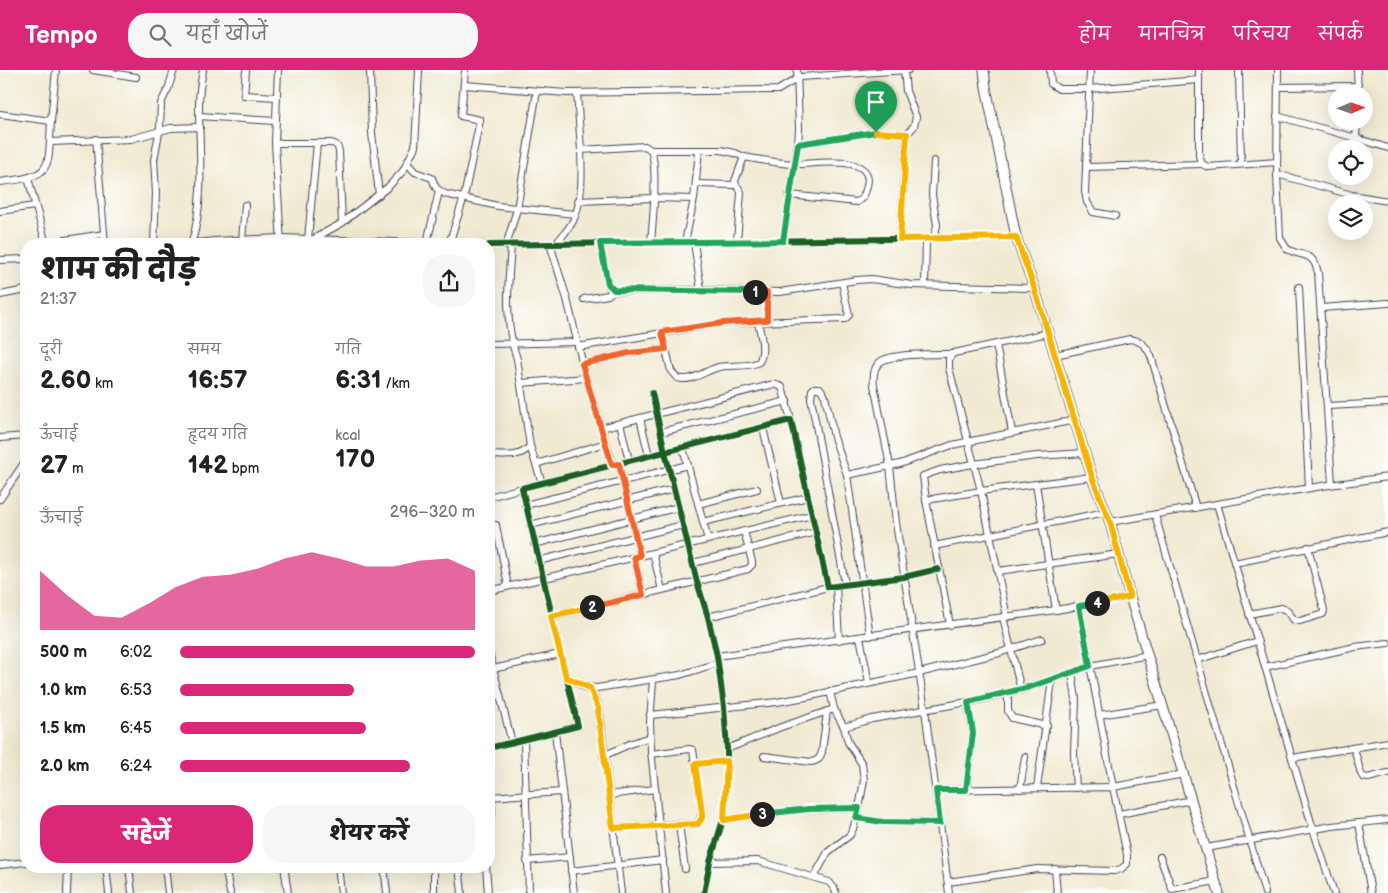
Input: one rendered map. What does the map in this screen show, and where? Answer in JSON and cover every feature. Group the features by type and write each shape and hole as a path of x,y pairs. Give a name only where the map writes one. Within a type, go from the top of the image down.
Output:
{"main road":[{"path":"984,70 1016,237 1048,332 1092,477 1110,522 1130,597 1220,893"}],"street":[{"path":"0,182 28,178 39,174 44,169 49,157 56,70"},
{"path":"94,70 117,72 136,77"},
{"path":"154,238 156,193 154,160 159,132 161,103 174,70"},
{"path":"192,238 197,224 200,175 199,102 203,70"},
{"path":"246,70 244,95 277,97"},
{"path":"278,70 274,143 281,238"},
{"path":"370,70 372,133 379,195"},
{"path":"313,238 342,223 379,195 403,171 415,147 419,70"},
{"path":"452,238 464,197 480,120 461,116 465,70"},
{"path":"783,241 798,144 797,70"},
{"path":"900,239 906,137 914,126 916,117 906,91 904,70"},
{"path":"464,85 577,93 778,90 800,76 908,70"},
{"path":"1050,70 1050,84 1056,88 1089,89 1199,80"},
{"path":"1090,70 1085,192 1089,207 1095,213 1115,216"},
{"path":"1198,70 1199,156 1202,164"},
{"path":"1239,70 1241,164"},
{"path":"1278,70 1276,174 1280,238 1287,249 1308,255 1313,259 1318,273 1332,484"},
{"path":"1357,70 1358,85"},
{"path":"1278,87 1328,89"},
{"path":"537,90 517,209 508,246 507,291 512,345 517,359 531,448 542,482"},
{"path":"553,244 573,222 582,182 582,150 577,93"},
{"path":"0,114 51,121"},
{"path":"200,116 275,122"},
{"path":"1277,116 1388,148"},
{"path":"50,142 131,139 171,128 200,127"},
{"path":"1356,130 1356,138"},
{"path":"798,144 876,132 906,137"},
{"path":"96,139 104,238"},
{"path":"274,143 333,143 338,147 342,223"},
{"path":"311,238 317,143"},
{"path":"582,150 644,146 651,150 721,150 744,157 795,164 818,162 851,165 866,171 868,180 864,196 857,202 789,195"},
{"path":"651,150 653,157 654,198 651,242"},
{"path":"685,242 694,199 699,151"},
{"path":"735,185 744,157"},
{"path":"934,161 932,195 937,225 934,238"},
{"path":"1086,167 1202,164 1208,167 1277,162"},
{"path":"407,163 415,172 432,178 439,191 428,238"},
{"path":"1276,174 1352,195 1388,201"},
{"path":"28,178 44,238"},
{"path":"696,184 735,185 740,189 737,241"},
{"path":"439,191 484,204 575,214"},
{"path":"578,201 654,198 694,199"},
{"path":"242,238 244,205"},
{"path":"0,211 35,206"},
{"path":"81,238 104,234"},
{"path":"495,245 1016,237"},
{"path":"925,286 926,238"},
{"path":"694,242 700,290"},
{"path":"600,243 608,284 614,290"},
{"path":"553,244 586,378 601,428 622,480 635,536 643,595"},
{"path":"0,260 20,258"},
{"path":"584,299 608,295 614,290 780,292 871,279 925,286 1035,292"},
{"path":"495,344 577,345 630,339 723,323 847,318 849,315 842,283"},
{"path":"1299,288 1309,488"},
{"path":"0,295 20,291"},
{"path":"767,292 767,320"},
{"path":"1321,308 1388,303"},
{"path":"662,332 671,371 680,380 703,374 719,367 757,364 762,357 758,321"},
{"path":"949,893 890,466 874,385 875,368 888,359 911,355 951,354 1048,332"},
{"path":"1055,355 1130,339 1143,343 1151,356 1196,508"},
{"path":"996,344 1012,432"},
{"path":"582,364 629,353 666,349"},
{"path":"951,354 949,368 981,491 998,571 1011,649 1021,690"},
{"path":"521,383 586,378"},
{"path":"601,428 774,384 782,388 787,401 828,587"},
{"path":"845,584 811,398 814,388 820,388 825,396 834,437 847,475 864,582 870,636"},
{"path":"652,393 683,526 708,617 724,707 727,749 724,820 710,862 704,893"},
{"path":"660,432 787,401"},
{"path":"1327,406 1388,403"},
{"path":"640,418 649,456"},
{"path":"495,495 791,420"},
{"path":"847,475 900,464 952,445 1075,420"},
{"path":"620,423 629,461"},
{"path":"763,428 781,503"},
{"path":"0,438 20,436"},
{"path":"536,464 606,442"},
{"path":"495,455 518,455 531,448"},
{"path":"683,448 708,540"},
{"path":"950,625 938,569 923,476 940,470 974,464 1037,456 1085,453"},
{"path":"525,505 688,465"},
{"path":"0,499 20,469"},
{"path":"926,500 1092,477"},
{"path":"1110,522 1332,484 1388,477"},
{"path":"1036,484 1056,610"},
{"path":"495,748 578,726 522,488"},
{"path":"530,525 674,489"},
{"path":"698,504 757,489"},
{"path":"703,522 808,497"},
{"path":"1217,504 1313,830 1334,893"},
{"path":"534,544 679,507"},
{"path":"934,546 1106,512"},
{"path":"495,589 812,515"},
{"path":"1155,515 1265,893"},
{"path":"496,525 508,586"},
{"path":"538,562 635,536 683,526"},
{"path":"551,616 750,568 752,562 744,531"},
{"path":"693,563 816,532"},
{"path":"1234,563 1388,532"},
{"path":"1249,614 1281,608 1286,609 1294,620 1300,621 1323,614 1324,610 1308,547"},
{"path":"653,553 662,590"},
{"path":"998,571 1118,554"},
{"path":"708,617 828,587 904,577 938,569"},
{"path":"836,586 839,640"},
{"path":"566,677 590,688 652,680 686,674 717,660 839,640 1056,610 1130,597"},
{"path":"948,882 1037,869 1114,871 1127,864 1127,855 1079,606"},
{"path":"860,638 869,683"},
{"path":"650,715 777,702 919,674 1042,639"},
{"path":"1197,660 1257,641"},
{"path":"1265,667 1355,647 1388,643"},
{"path":"495,669 560,654"},
{"path":"844,727 1021,690 1090,666 1148,655"},
{"path":"1072,673 1076,699 1074,754 1076,788"},
{"path":"495,676 512,743"},
{"path":"652,680 650,737 666,893"},
{"path":"1037,788 1052,680"},
{"path":"590,688 598,708 621,893"},
{"path":"814,877 828,852 850,835 859,808 864,780 860,760 848,742 844,727 834,709 830,691"},
{"path":"1008,693 1008,711 1012,718 1047,726"},
{"path":"495,695 500,695"},
{"path":"966,790 973,733 968,702"},
{"path":"1099,715 1163,704"},
{"path":"727,749 781,727 834,709"},
{"path":"764,756 811,762 817,761 822,752 827,711"},
{"path":"555,732 574,893"},
{"path":"604,756 650,737"},
{"path":"524,740 528,893"},
{"path":"1292,758 1387,742 1388,750"},
{"path":"1354,748 1363,777 1368,778 1388,773"},
{"path":"613,828 698,824 702,818 692,750 652,754"},
{"path":"1020,789 1025,757"},
{"path":"695,764 727,761"},
{"path":"936,790 1114,787 1184,774"},
{"path":"608,795 655,789"},
{"path":"495,797 562,792"},
{"path":"1119,814 1192,800"},
{"path":"724,820 796,810 859,808"},
{"path":"856,818 883,822 940,823"},
{"path":"1206,848 1358,823 1388,820"},
{"path":"1358,823 1371,893"},
{"path":"680,824 684,869"},
{"path":"527,861 570,857"},
{"path":"1160,857 1172,889 1216,882"},
{"path":"572,871 663,860"},
{"path":"710,862 758,861 829,882 836,893"},
{"path":"0,865 20,863"},
{"path":"1055,869 1057,893"},
{"path":"67,893 68,873"},
{"path":"107,873 109,893"},
{"path":"130,873 132,893"},
{"path":"167,873 168,893"},
{"path":"226,873 230,893"},
{"path":"285,873 288,893"},
{"path":"339,873 341,893"},
{"path":"385,873 387,893"},
{"path":"434,873 434,893"},
{"path":"461,873 462,893"},
{"path":"487,873 488,893"}],"cycle path":[{"path":"495,245 1016,237"},
{"path":"652,393 697,582 717,656 724,707 727,787 723,820 710,862 704,893"},
{"path":"495,747 578,726 522,488 791,420 828,587 904,577 938,569"}],"route":[{"path":"876,132 907,134 900,239 1016,237 1035,290 1092,477 1110,522 1130,597 1079,606 1090,666 1030,687 968,702 973,733 966,790 936,790 940,823 883,822 856,818 859,808 784,811 724,820 727,761 695,764 702,812 702,818 698,824 613,828 600,716 596,700 590,688 566,677 551,616 643,595 634,557 640,556 619,464 612,465 582,364 629,353 666,349 662,332 723,323 767,320 767,292 617,291 610,288 608,284 600,243 783,241 798,144 876,132"}]}
